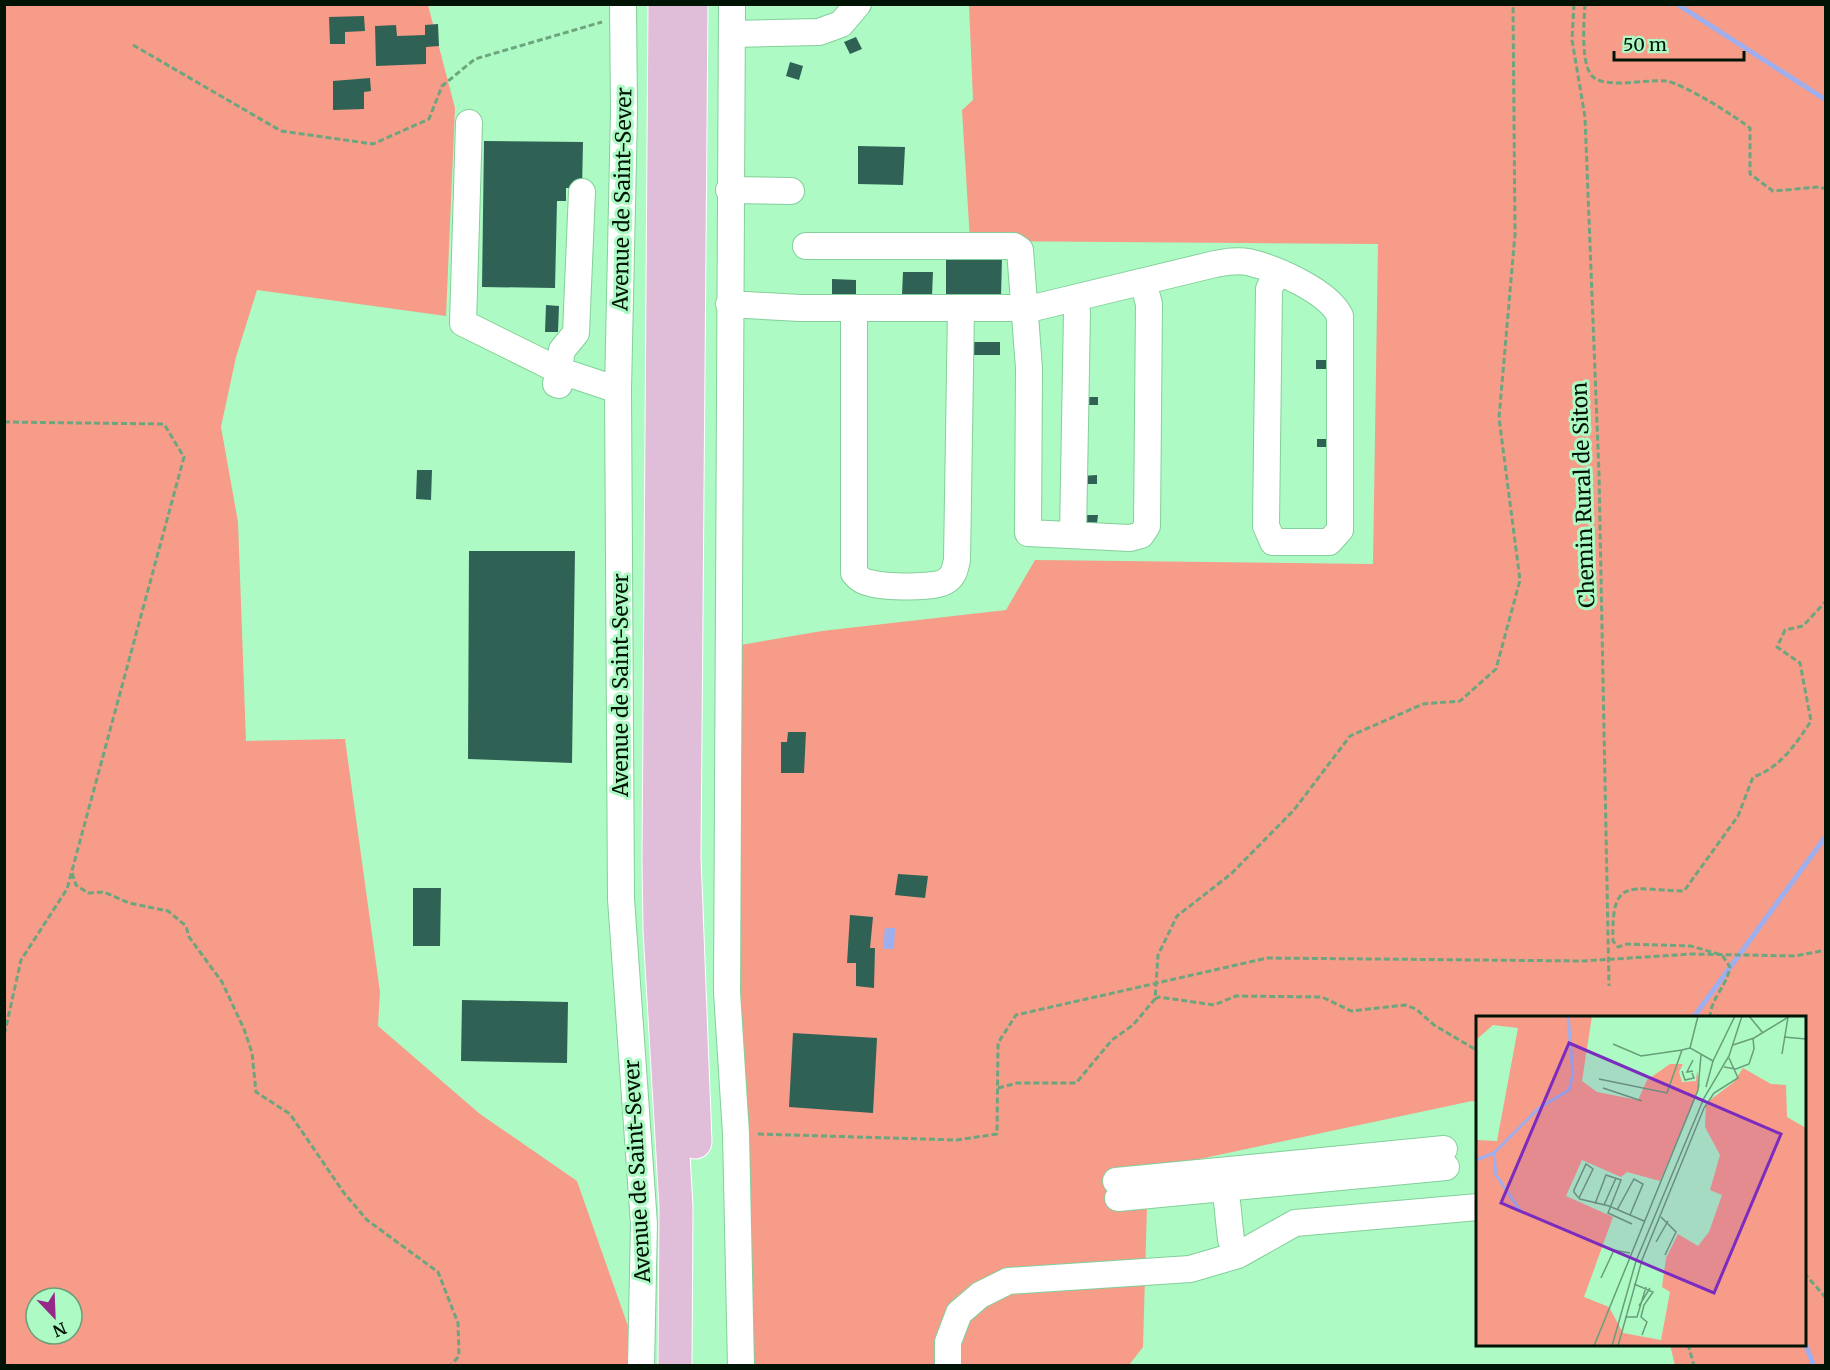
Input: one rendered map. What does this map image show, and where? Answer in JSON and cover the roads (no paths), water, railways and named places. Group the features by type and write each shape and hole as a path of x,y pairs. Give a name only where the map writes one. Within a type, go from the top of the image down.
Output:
{"main road":[{"path":"665,4 659,860 660,930 676,1207 675,1365"},
{"path":"691,4 684,857 697,1206 696,1365"}],"street":[{"path":"732,4 729,190 727,992 736,1134 741,1365"},
{"path":"732,34 819,32 841,24 858,4"},
{"name":"Avenue de Saint-Sever","path":"624,10 618,390 621,899 644,1224 641,1365"},
{"path":"469,123 463,323 558,370 618,390"},
{"path":"729,190 791,191"},
{"path":"558,370 562,350 576,333 582,192"},
{"path":"806,246 1014,246 1020,250 1029,368 1028,532 1130,538 1141,535 1147,526 1149,304 1143,282"},
{"path":"729,304 800,308 1023,308 1230,261 1246,262 1277,273 1302,284 1334,304 1340,316 1340,530 1329,542 1273,542 1266,526 1269,289 1277,273"},
{"path":"1073,535 1077,313 1075,298"},
{"path":"854,308 854,573 859,579 870,584 934,586 945,582 953,575 957,560 961,308"},
{"path":"1117,1190 1445,1158"},
{"path":"1225,1179 1231,1240 1238,1255"},
{"path":"948,1365 948,1342 959,1313 980,1295 1008,1281 1190,1269 1238,1255 1295,1224 1476,1207"}],"water":[{"path":"885,928 895,928 894,949 883,949"}],"waterway":[{"path":"1677,4 1826,100"},
{"path":"1694,1016 1826,836"},
{"path":"1806,1346 1814,1366"}]}
